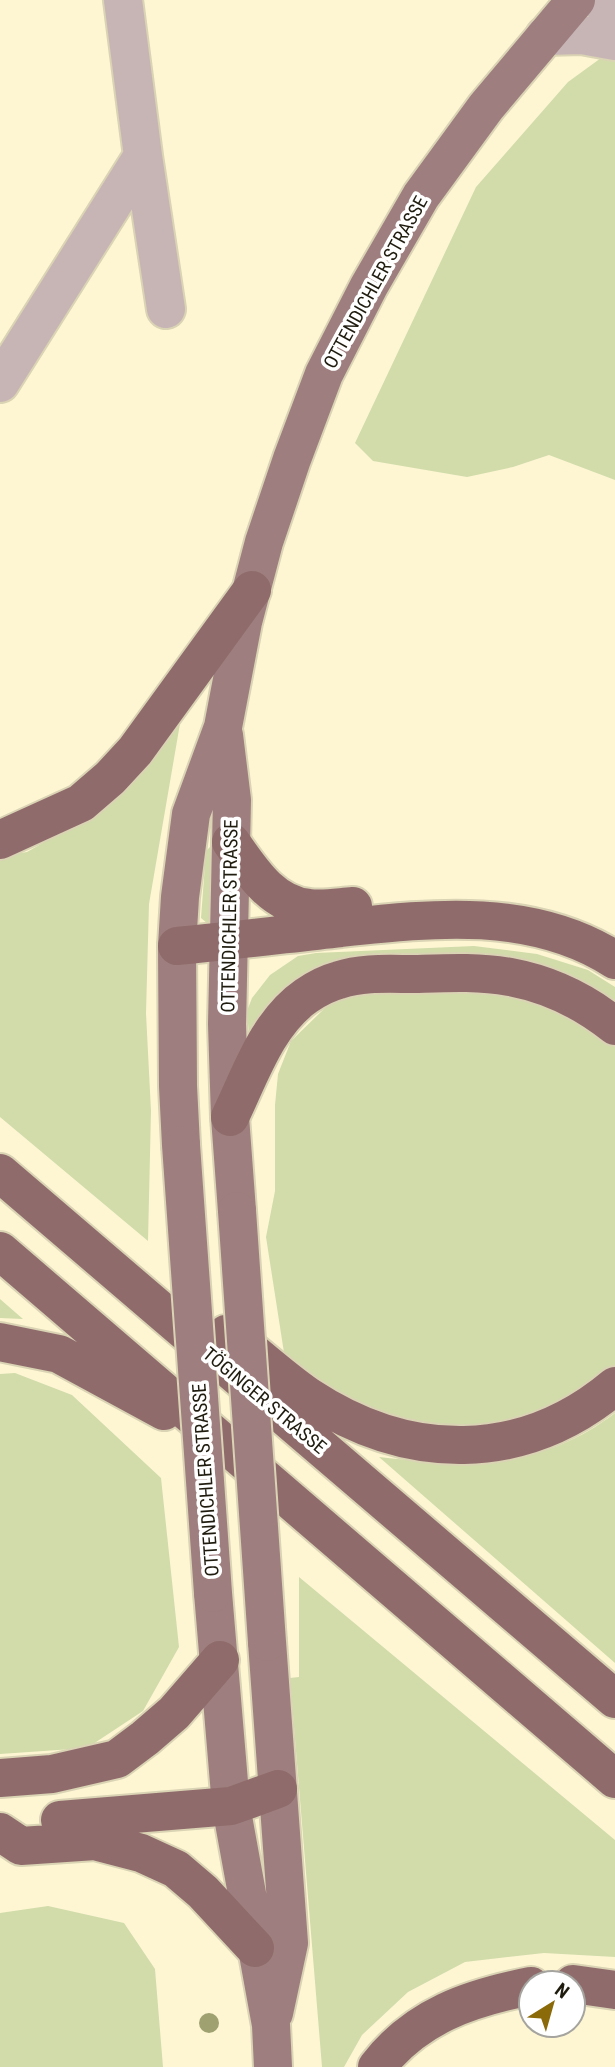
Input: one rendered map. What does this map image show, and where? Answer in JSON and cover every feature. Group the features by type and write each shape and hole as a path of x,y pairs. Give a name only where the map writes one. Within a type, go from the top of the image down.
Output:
{"highway":[{"path":"0,840 81,803 110,778 135,751 252,590"},
{"path":"231,842 262,883 282,900 308,908 359,906 401,922"},
{"path":"177,946 401,922 487,920 564,934 615,960"},
{"path":"230,1116 270,1037 288,1011 311,993 340,979 370,974 462,973 509,977 565,995 615,1026"},
{"name":"TÖGINGER STRASSE","path":"0,1173 615,1699"},
{"path":"0,1251 615,1779"},
{"path":"159,1310 233,1336 308,1395 338,1413 373,1429 405,1439 452,1446 510,1441 542,1431 569,1418 615,1386"},
{"path":"0,1342 59,1354 225,1442"},
{"path":"0,1778 52,1774 117,1759 174,1713 220,1660"},
{"path":"0,1824 231,1806 278,1789"},
{"path":"0,1832 21,1846 95,1841 141,1853 176,1869 203,1892 256,1948"},
{"path":"587,1986 615,1990"},
{"path":"377,2067 407,2034 441,2012 492,1994 517,1989"}],"main road":[{"name":"OTTENDICHLER STRASSE","path":"273,2067 271,2025 231,1806 181,1145 177,1072 177,946 180,897 191,814 223,727 243,622 272,519 324,374 369,286 421,196 486,107 576,0"},
{"name":"OTTENDICHLER STRASSE","path":"223,727 232,800 227,1024 230,1116 289,1943 271,2025"}],"lane":[{"path":"123,0 166,309"},
{"path":"599,0 615,16"},
{"path":"545,36 582,35 615,41"},
{"path":"0,383 143,156"}],"green space":[{"path":"615,56 615,480 549,455 513,467 467,477 373,461 355,443 476,187 568,82 601,58"},
{"path":"182,712 149,904 146,1013 151,1111 148,1241 0,1117 0,856 27,852 99,811 152,761"},
{"path":"212,845 213,918 207,923 201,918 206,851"},
{"path":"474,946 537,954 588,970 615,987 615,1003 355,962 251,1060 247,1011 252,998 270,975 298,956"},
{"path":"471,991 511,994 554,1004 615,1038 615,1371 555,1414 454,1433 356,1407 285,1359 266,1237 275,1191 275,1105 278,1074 291,1041 326,1007 358,993"},
{"path":"0,1299 23,1319 0,1318"},
{"path":"15,1373 72,1395 161,1478 179,1647 143,1711 87,1748 0,1754 0,1374"},
{"path":"615,1413 615,1663 379,1457 473,1463 531,1455 587,1432"},
{"path":"299,1577 615,1840 615,1957 544,1953 465,1962 408,1992 362,2035 344,2067 322,2067 290,1678 299,1677"},
{"path":"48,1906 124,1923 155,1969 163,2067 0,2067 0,1913"}]}
